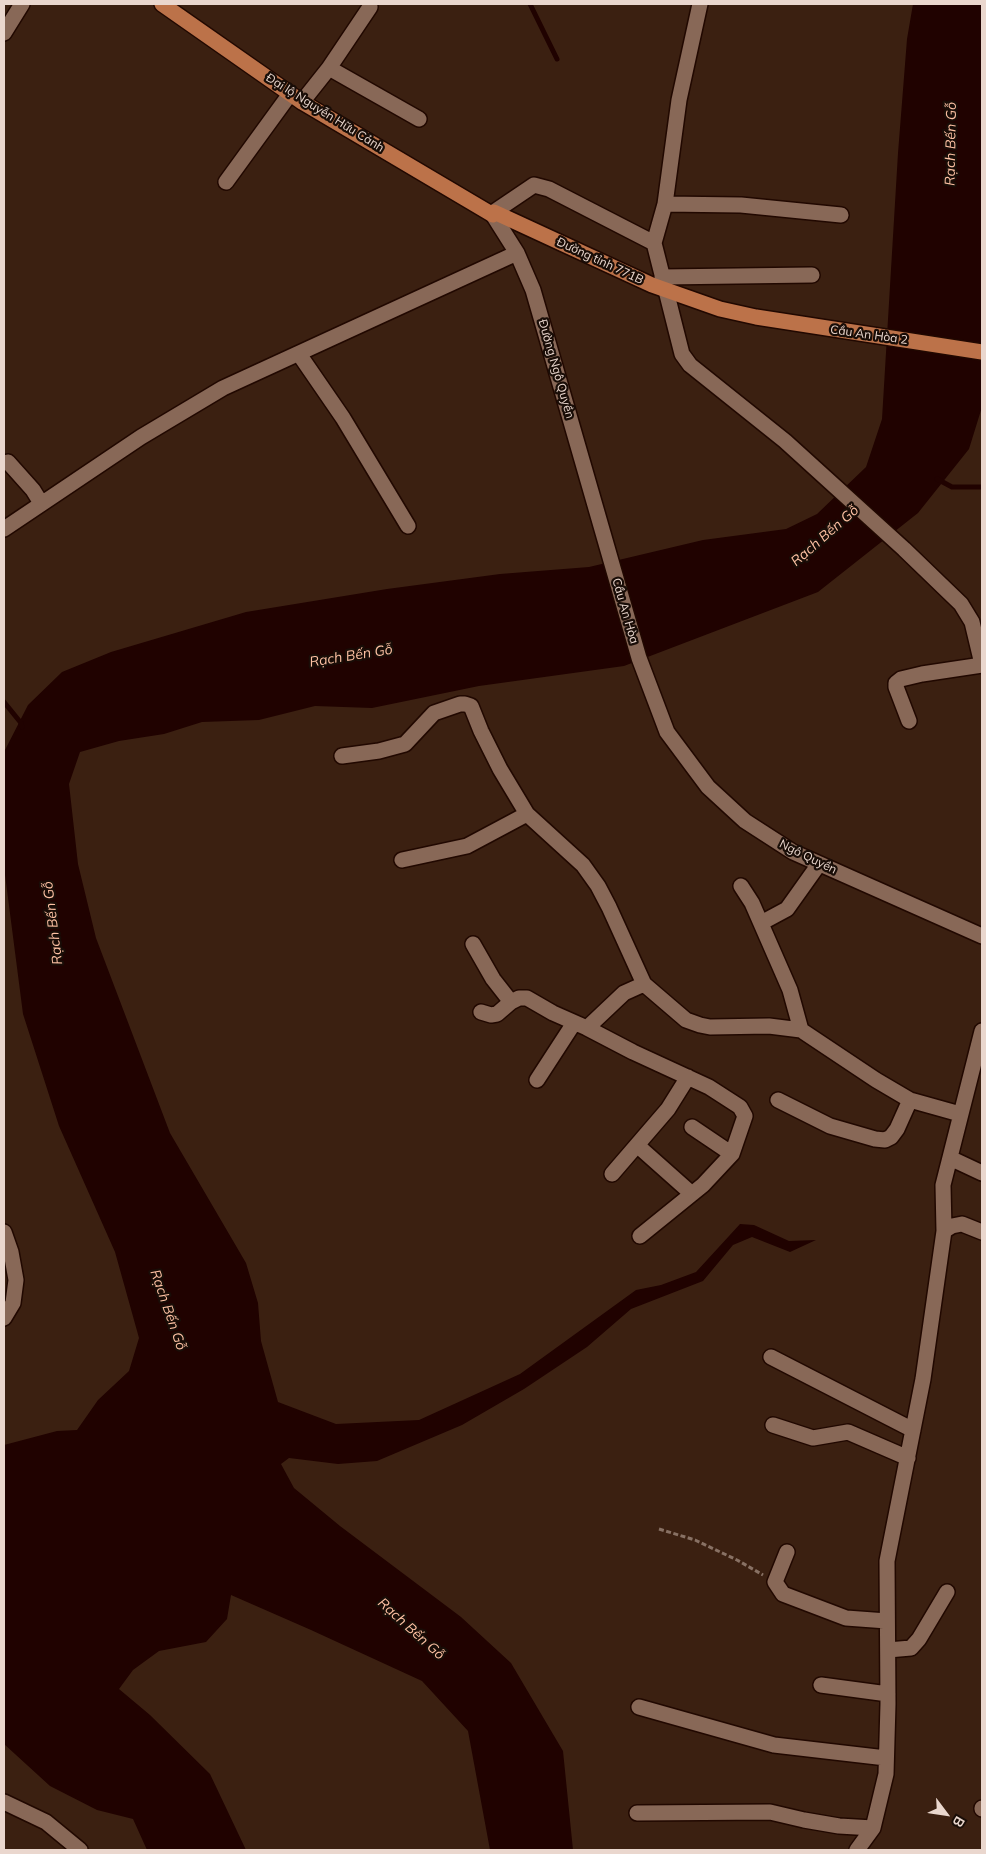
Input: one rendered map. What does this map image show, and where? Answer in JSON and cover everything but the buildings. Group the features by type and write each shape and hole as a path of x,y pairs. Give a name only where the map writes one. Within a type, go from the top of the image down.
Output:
{"main road":[{"name":"Đại lộ Nguyễn Hữu Cảnh","path":"162,4 296,98 493,214"},
{"name":"Đường tỉnh 771B","path":"493,214 572,247 617,270 664,284 720,308 756,317"},
{"name":"Cầu An Hòa 2","path":"756,317 982,352"}],"street":[{"path":"4,33 22,4"},
{"path":"700,4 679,100 665,204 654,242 682,354 690,365 785,442 828,480 961,604 972,622 982,665 901,679 896,683 896,688 909,721"},
{"path":"226,182 296,98 329,68 370,6"},
{"path":"329,68 419,119"},
{"path":"4,530 41,503 141,437 223,388 517,253 493,214 534,185 549,189 654,242"},
{"path":"665,204 741,205 841,215"},
{"name":"Đường Ngô Quyền","path":"517,253 533,290 589,488"},
{"path":"664,284 812,275"},
{"path":"299,354 343,418 408,526"},
{"path":"8,462 33,490 41,503"},
{"name":"Cầu An Hòa","path":"589,488 639,658 667,732"},
{"path":"342,756 405,744 434,714 454,706 465,704 471,706 500,769 527,814 583,865 609,907 644,984 686,1020 700,1025 727,1027 769,1026 801,1030 876,1080 910,1100 960,1114"},
{"name":"Ngô Quyền","path":"667,732 708,787 744,822 793,852 982,936"},
{"path":"402,860 467,846 527,814"},
{"path":"761,923 787,909 819,864"},
{"path":"741,886 752,903 790,990 801,1030"},
{"path":"473,944 493,979 511,1002"},
{"path":"537,1080 581,1025 624,993 644,984"},
{"path":"480,1012 491,1015 497,1014 511,1002 519,998 526,998 633,1052 709,1087 740,1107 745,1116 732,1154 692,1194 640,1236"},
{"path":"857,1850 873,1828 886,1774 888,1694 887,1561 924,1379 944,1231 943,1185 982,1031"},
{"path":"612,1174 668,1109 688,1077"},
{"path":"778,1100 830,1126 885,1140 891,1138 897,1129 910,1100"},
{"path":"692,1127 732,1154"},
{"path":"638,1146 692,1194"},
{"path":"950,1158 982,1173"},
{"path":"944,1231 952,1226 962,1224 982,1232"},
{"path":"4,1318 14,1304 16,1288 16,1272 5,1239"},
{"path":"771,1357 913,1430"},
{"path":"773,1425 813,1438 848,1432 908,1458"},
{"path":"787,1552 775,1582 783,1594 846,1618 888,1621"},
{"path":"888,1650 910,1648 919,1639 947,1592"},
{"path":"821,1685 888,1694"},
{"path":"639,1707 774,1745 886,1758"},
{"path":"4,1802 46,1822 80,1850"},
{"path":"637,1813 770,1812 839,1826 873,1828"}],"path":[{"path":"659,1529 695,1540 737,1560 775,1582"}],"water":[{"name":"Rạch Bến Gỗ","path":"913,4 982,4 982,407 969,449 918,513 818,592 624,666 479,686 372,708 315,706 259,720 202,722 164,734 119,741 80,752 69,784 78,864 96,938 170,1133 246,1263 258,1303 261,1341 278,1402 336,1424 419,1420 520,1374 636,1290 661,1285 696,1272 740,1224 754,1225 789,1241 816,1240 790,1252 752,1237 733,1245 703,1281 631,1309 587,1347 524,1389 462,1425 377,1461 338,1464 289,1458 281,1464 294,1488 340,1526 461,1617 511,1663 563,1751 573,1850 490,1850 468,1731 422,1681 231,1595 227,1619 206,1642 159,1651 133,1670 119,1689 150,1715 210,1774 246,1850 147,1850 133,1819 97,1810 50,1786 4,1744 4,1445 57,1431 77,1430 98,1400 129,1371 139,1338 115,1252 59,1126 23,1014 4,867 4,752 28,705 62,672 111,652 246,612 387,589 500,574 589,567 703,540 786,529 817,514 866,467 882,419 898,153 907,39"}],"waterway":[{"path":"530,4 557,59"},
{"path":"937,479 952,487 982,487"},
{"path":"4,702 21,723 22,727"}]}
